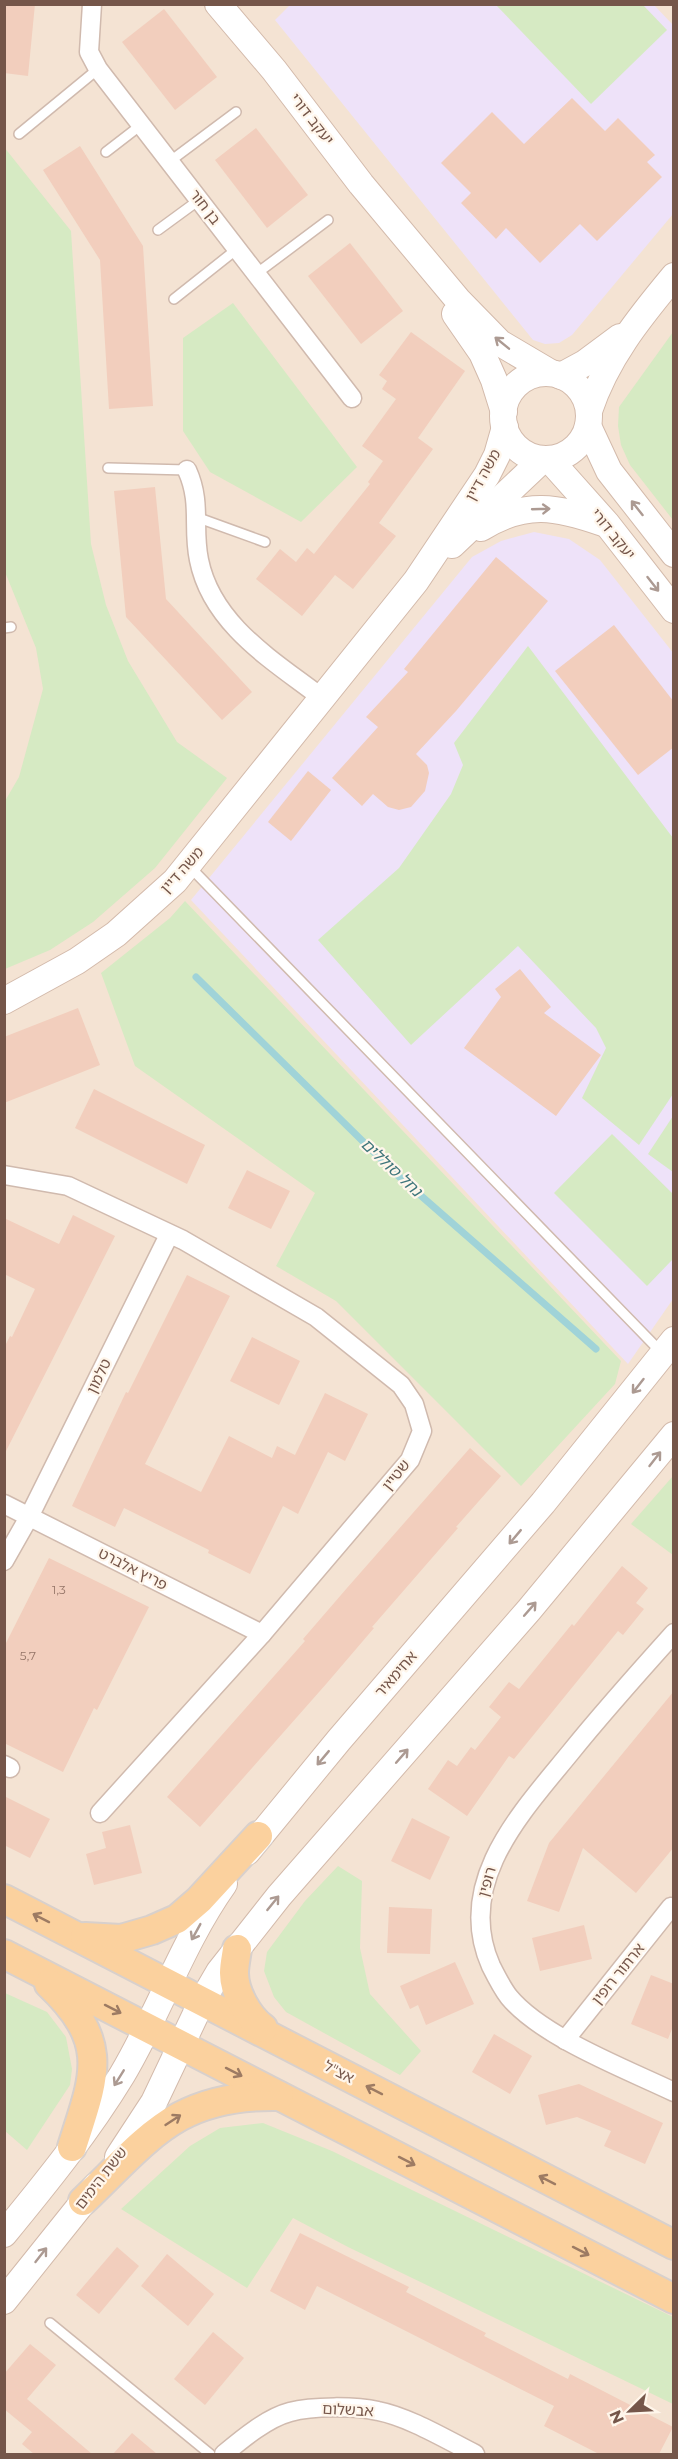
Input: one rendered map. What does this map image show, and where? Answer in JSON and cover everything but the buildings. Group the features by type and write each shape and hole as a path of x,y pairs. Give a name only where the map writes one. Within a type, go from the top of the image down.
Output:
{"main road":[{"path":"78,1937 121,1939 152,1930 177,1919 199,1900 258,1836"},
{"name":"אצ\"ל","path":"4,1899 674,2245"},
{"path":"237,1949 234,1975 241,1999 255,2021 284,2044"},
{"path":"4,1954 674,2299"},
{"path":"33,1968 69,2003 82,2023 92,2049 94,2067 89,2093 72,2147"},
{"path":"83,2201 156,2131 177,2116 220,2100 249,2095 281,2096"}],"street":[{"name":"בן חור","path":"92,4 89,52 98,69 352,398"},
{"name":"יעקב דורי","path":"218,4 273,70 404,237 458,300 500,343 556,374"},
{"name":"יעקב דורי","path":"404,237 482,353 504,419"},
{"path":"631,328 585,363 556,374 532,375 519,383 510,393 504,419 510,439 519,449 531,456 546,459 563,456 583,439 598,384 631,328 674,276"},
{"path":"556,374 571,381 581,391 609,471 674,554"},
{"name":"משה דיין","path":"4,1001 68,966 116,934 175,881 188,866 416,581 487,475 497,455 504,419"},
{"name":"יעקב דורי","path":"546,459 607,524 674,610"},
{"name":"משה דיין","path":"416,581 546,459"},
{"path":"187,470 195,489 199,560 209,592 239,634 322,699"},
{"path":"450,547 490,522 539,508 567,510 607,524"},
{"name":"שטיין","path":"4,1175 68,1186 183,1240 316,1317 401,1384 414,1404 422,1431 410,1460 262,1634 100,1813"},
{"name":"טלמון","path":"4,1561 29,1516 169,1235"},
{"name":"אחימאיר","path":"148,2027 168,1984 219,1891 258,1836 543,1503 669,1347"},
{"path":"182,2045 202,2001 219,1972 279,1896 551,1584 674,1435"},
{"name":"פריץ אלברט","path":"4,1504 262,1634"},
{"name":"רופין","path":"674,1633 606,1709 518,1817 497,1851 485,1884 479,1917 484,1950 495,1975 509,1997 535,2021 565,2040 674,2092"},
{"name":"ארתור רופין","path":"565,2040 672,1904"},
{"path":"4,2234 72,2147 122,2075 148,2027"},
{"name":"ששת הימים","path":"4,2301 136,2132 182,2045"},
{"name":"אבשלום","path":"224,2454 252,2432 289,2412 324,2408 378,2411 424,2428 475,2454"}],"lane":[{"path":"19,135 98,69"},
{"path":"169,162 236,112"},
{"path":"106,152 141,125"},
{"path":"158,230 199,200"},
{"path":"256,274 328,220"},
{"path":"174,299 237,249"},
{"path":"108,468 187,470"},
{"path":"196,517 265,542"},
{"path":"188,866 669,1347"},
{"path":"50,2323 210,2454"}],"shaded area":[{"path":"291,4 654,5 673,25 673,214 572,335 559,343 545,344 533,340 275,20"},
{"path":"5,5 673,5 673,2454 5,2454"},
{"path":"534,532 569,539 600,560 674,654 673,1299 628,1364 191,900 472,557 501,541"}],"green space":[{"path":"496,5 643,5 667,30 591,104"},
{"path":"4,147 71,231 91,544 106,605 128,661 177,742 227,778 155,868 93,922 50,950 5,969 5,801 19,777 43,689 36,648 5,572"},
{"path":"233,303 357,467 301,522 210,472 183,431 183,338"},
{"path":"673,332 673,520 630,465 621,445 618,426 619,407"},
{"path":"528,646 673,838 673,1094 639,1145 582,1098 606,1048 596,1028 518,946 411,1045 318,940 399,868 451,794 463,765 454,743"},
{"path":"185,901 621,1361 615,1384 521,1486 336,1301 276,1266 315,1193 135,1066 101,973 170,918"},
{"path":"673,1116 673,1172 648,1154"},
{"path":"612,1134 673,1194 673,1259 647,1286 554,1193"},
{"path":"673,1476 673,1555 631,1524"},
{"path":"338,1866 362,1881 360,1948 370,1994 421,2051 400,2075 286,2012 274,1997 264,1971 267,1952 305,1901"},
{"path":"5,1993 47,2012 66,2037 72,2069 70,2085 27,2150 5,2131"},
{"path":"263,2123 332,2151 673,2317 673,2404 348,2247 293,2218 247,2288 121,2209 190,2146 220,2128"}],"waterway":[{"name":"נחל סוללים","path":"196,977 395,1173 596,1349"}]}
